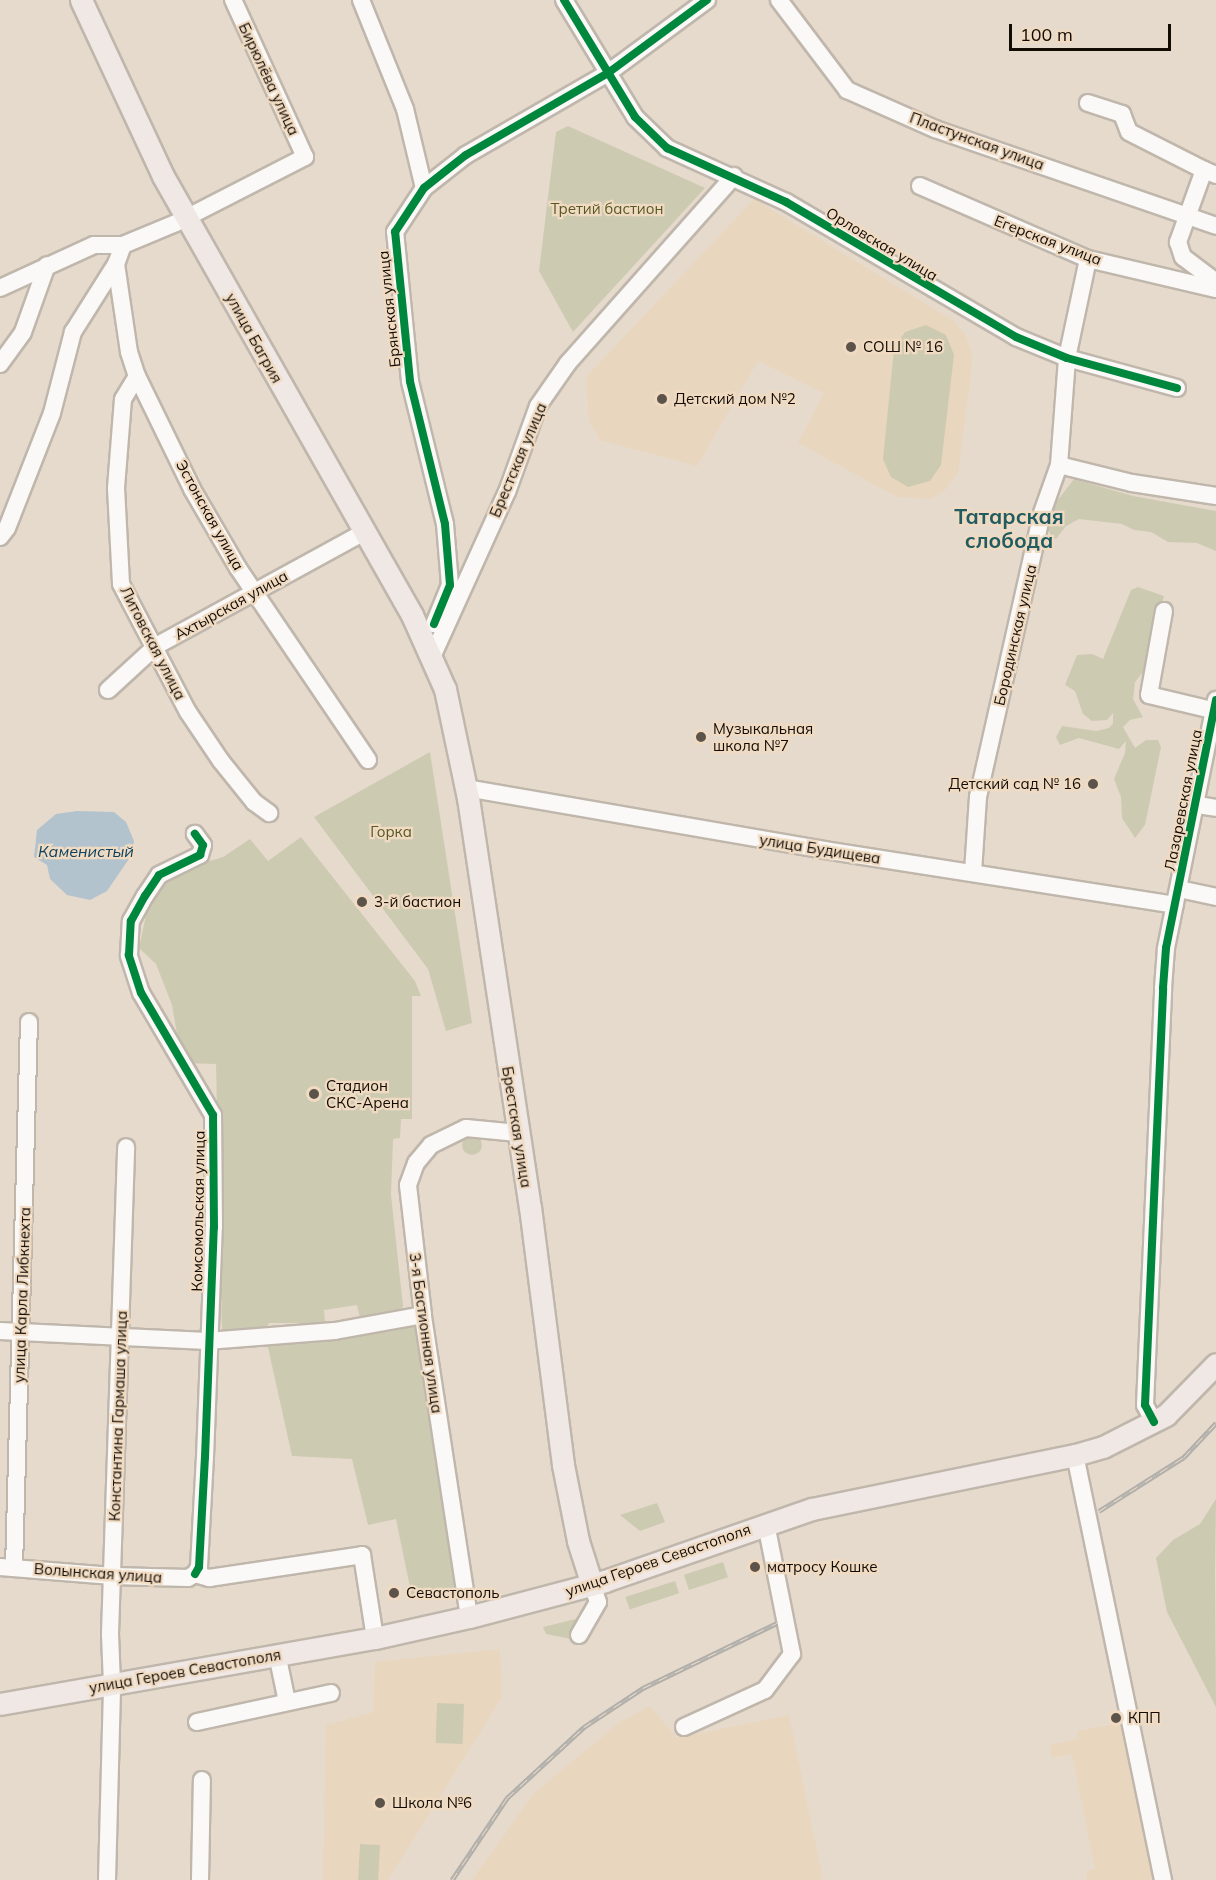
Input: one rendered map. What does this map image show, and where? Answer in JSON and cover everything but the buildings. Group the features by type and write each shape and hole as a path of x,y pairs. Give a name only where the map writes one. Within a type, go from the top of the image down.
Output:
{"main road":[{"name":"улица Багрия","path":"81,0 126,104 435,664"},
{"name":"Брестская улица","path":"435,664 466,788 518,1133 562,1465 578,1541 592,1585"},
{"name":"улица Героев Севастополя","path":"0,1704 375,1638 469,1617 592,1585 766,1524 887,1491 1075,1455 1103,1447 1154,1422 1188,1396 1216,1365"}],"street":[{"name":"Бирюлёва улица","path":"186,216 305,157 233,0"},
{"path":"361,0 405,109 424,188"},
{"name":"Орловская улица","path":"564,0 635,117 667,148 734,176 786,202 1016,337 1067,358 1177,387"},
{"name":"Брянская улица","path":"434,624 450,585 445,524 410,381 395,232 424,188 466,155 608,73 707,0"},
{"name":"Пластунская улица","path":"779,0 847,90 935,129 1190,215 1216,226"},
{"path":"1088,103 1122,114 1129,132 1210,172 1178,243 1183,257 1216,282"},
{"name":"Брестская улица","path":"435,664 507,492 538,406 568,363 734,176"},
{"name":"Егерская улица","path":"920,186 1088,259 1216,289"},
{"path":"0,288 94,245 123,245 186,216"},
{"name":"Эстонская улица","path":"123,245 116,264 129,352 137,376 192,489 238,568 256,591 368,760"},
{"name":"Бородинская улица","path":"974,872 978,797 1042,513 1059,465 1067,358 1088,259"},
{"path":"0,537 8,528 52,413 73,332 116,264"},
{"path":"0,364 23,332 47,265"},
{"name":"Литовская улица","path":"137,376 123,399 121,421 116,488 121,584 195,722 254,802 269,813"},
{"path":"1059,465 1132,483 1216,494"},
{"name":"Ахтырская улица","path":"108,690 156,646 364,532"},
{"path":"1164,611 1149,695 1215,707"},
{"name":"Лазаревская улица","path":"1154,1422 1145,1405 1160,1102 1163,988 1177,897 1198,805 1215,707"},
{"name":"улица Будищева","path":"466,788 974,872 1177,897 1216,897"},
{"path":"1198,805 1216,808"},
{"name":"Комсомольская улица","path":"195,834 203,845 200,855 159,875 131,921 129,955 141,993 213,1115 214,1227 207,1341 205,1457 199,1567 195,1574"},
{"name":"улица Карла Либкнехта","path":"7,1567 21,1331 29,1022"},
{"name":"3-я Бастионная улица","path":"469,1617 423,1315 408,1185 416,1164 430,1145 466,1128 518,1133"},
{"name":"Константина Гармаша улица","path":"107,1880 113,1576 126,1147"},
{"path":"0,1331 207,1341 335,1331 423,1315"},
{"path":"1075,1455 1163,1880"},
{"path":"684,1727 765,1690 792,1654 766,1524"},
{"name":"Волынская улица","path":"7,1567 113,1576 188,1578 195,1574 208,1578 362,1555 375,1638"},
{"path":"579,1635 598,1602 592,1585"},
{"path":"278,1654 287,1702"},
{"path":"197,1722 331,1694"},
{"path":"200,1880 202,1780"}],"shaded area":[{"name":"СОШ № 16","path":"754,199 954,321 966,336 973,358 958,473 945,490 931,499 897,497 798,443 824,393 758,361 697,466 600,440 589,421 586,377"},
{"name":"Школа №6","path":"500,1649 502,1697 388,1880 323,1880 326,1725 374,1712 375,1662"},
{"path":"650,1706 677,1738 789,1715 823,1880 472,1880 533,1794 620,1722"},
{"path":"1127,1722 1157,1880 1087,1880 1086,1871 1095,1869 1072,1754 1052,1758 1049,1745 1078,1739 1077,1731"}],"green space":[{"name":"Третий бастион","path":"568,126 705,188 573,332 539,271 556,132"},
{"path":"926,325 946,335 954,355 941,465 930,481 908,487 891,477 883,459 894,349 905,332"},
{"path":"1074,479 1133,496 1216,511 1216,551 1197,543 1168,542 1151,532 1134,530 1122,524 1079,519 1066,526 1056,539 1051,537 1047,525 1051,509"},
{"path":"1138,587 1164,596 1143,672 1135,682 1133,699 1143,717 1130,720 1123,727 1135,748 1146,740 1158,740 1161,747 1145,825 1135,838 1122,818 1121,797 1114,779 1125,753 1126,741 1119,749 1079,738 1060,745 1056,737 1062,726 1096,731 1109,728 1113,723 1113,713 1107,720 1092,721 1083,714 1075,691 1065,685 1077,655 1092,654 1103,659 1131,590"},
{"name":"Горка","path":"430,752 472,1023 446,1031 428,969 314,817"},
{"name":"Стадион СКС-Арена","path":"301,837 415,981 421,996 412,996 412,1119 401,1119 400,1138 393,1139 391,1195 403,1306 399,1313 360,1318 357,1305 324,1310 325,1323 269,1323 266,1331 222,1335 216,1064 182,1063 172,1005 156,964 139,948 149,901 163,875 223,857 250,839 268,861"},
{"path":"468,1135 476,1135 482,1141 482,1149 476,1155 468,1155 462,1149 462,1141"},
{"path":"416,1321 459,1590 412,1597 396,1519 368,1525 352,1459 292,1456 267,1343"},
{"path":"1216,1499 1216,1707 1167,1612 1156,1558 1173,1540 1200,1524"},
{"path":"657,1503 665,1522 640,1531 620,1515"},
{"path":"723,1562 728,1577 689,1590 684,1575"},
{"path":"675,1581 679,1593 630,1609 626,1597"},
{"path":"580,1618 582,1623 571,1639 546,1634 543,1627"},
{"path":"437,1703 464,1704 463,1744 436,1743"},
{"path":"360,1844 380,1845 378,1880 358,1880"}],"water":[{"name":"Каменистый","path":"77,811 114,812 126,822 134,841 131,856 107,891 90,900 67,895 50,879 47,865 34,857 37,830 56,814"}],"railway":[{"path":"1099,1511 1184,1457 1216,1423"},
{"path":"452,1880 507,1798 584,1727 643,1688 777,1623"}],"cycle path":[{"path":"564,0 635,117 667,148 786,202 1016,337 1067,358 1177,388"},
{"path":"434,624 450,585 445,524 410,381 395,232 424,188 466,155 608,73 707,0"},
{"path":"1154,1422 1145,1405 1166,948 1216,700"},
{"path":"195,834 203,845 200,855 159,875 131,921 129,955 141,993 213,1115 214,1227 205,1457 199,1567 195,1574"}],"place":[{"name":"СОШ № 16","path":"851,347"},
{"name":"Детский дом №2","path":"662,399"},
{"name":"Музыкальная школа №7","path":"701,737"},
{"name":"Детский сад № 16","path":"1093,784"},
{"name":"3-й бастион","path":"362,902"},
{"name":"Стадион СКС-Арена","path":"314,1094"},
{"name":"матросу Кошке","path":"755,1567"},
{"name":"Севастополь","path":"394,1593"},
{"name":"КПП","path":"1116,1718"},
{"name":"Школа №6","path":"380,1803"}],"district":[{"name":"Татарская слобода","path":"1009,528"}]}
